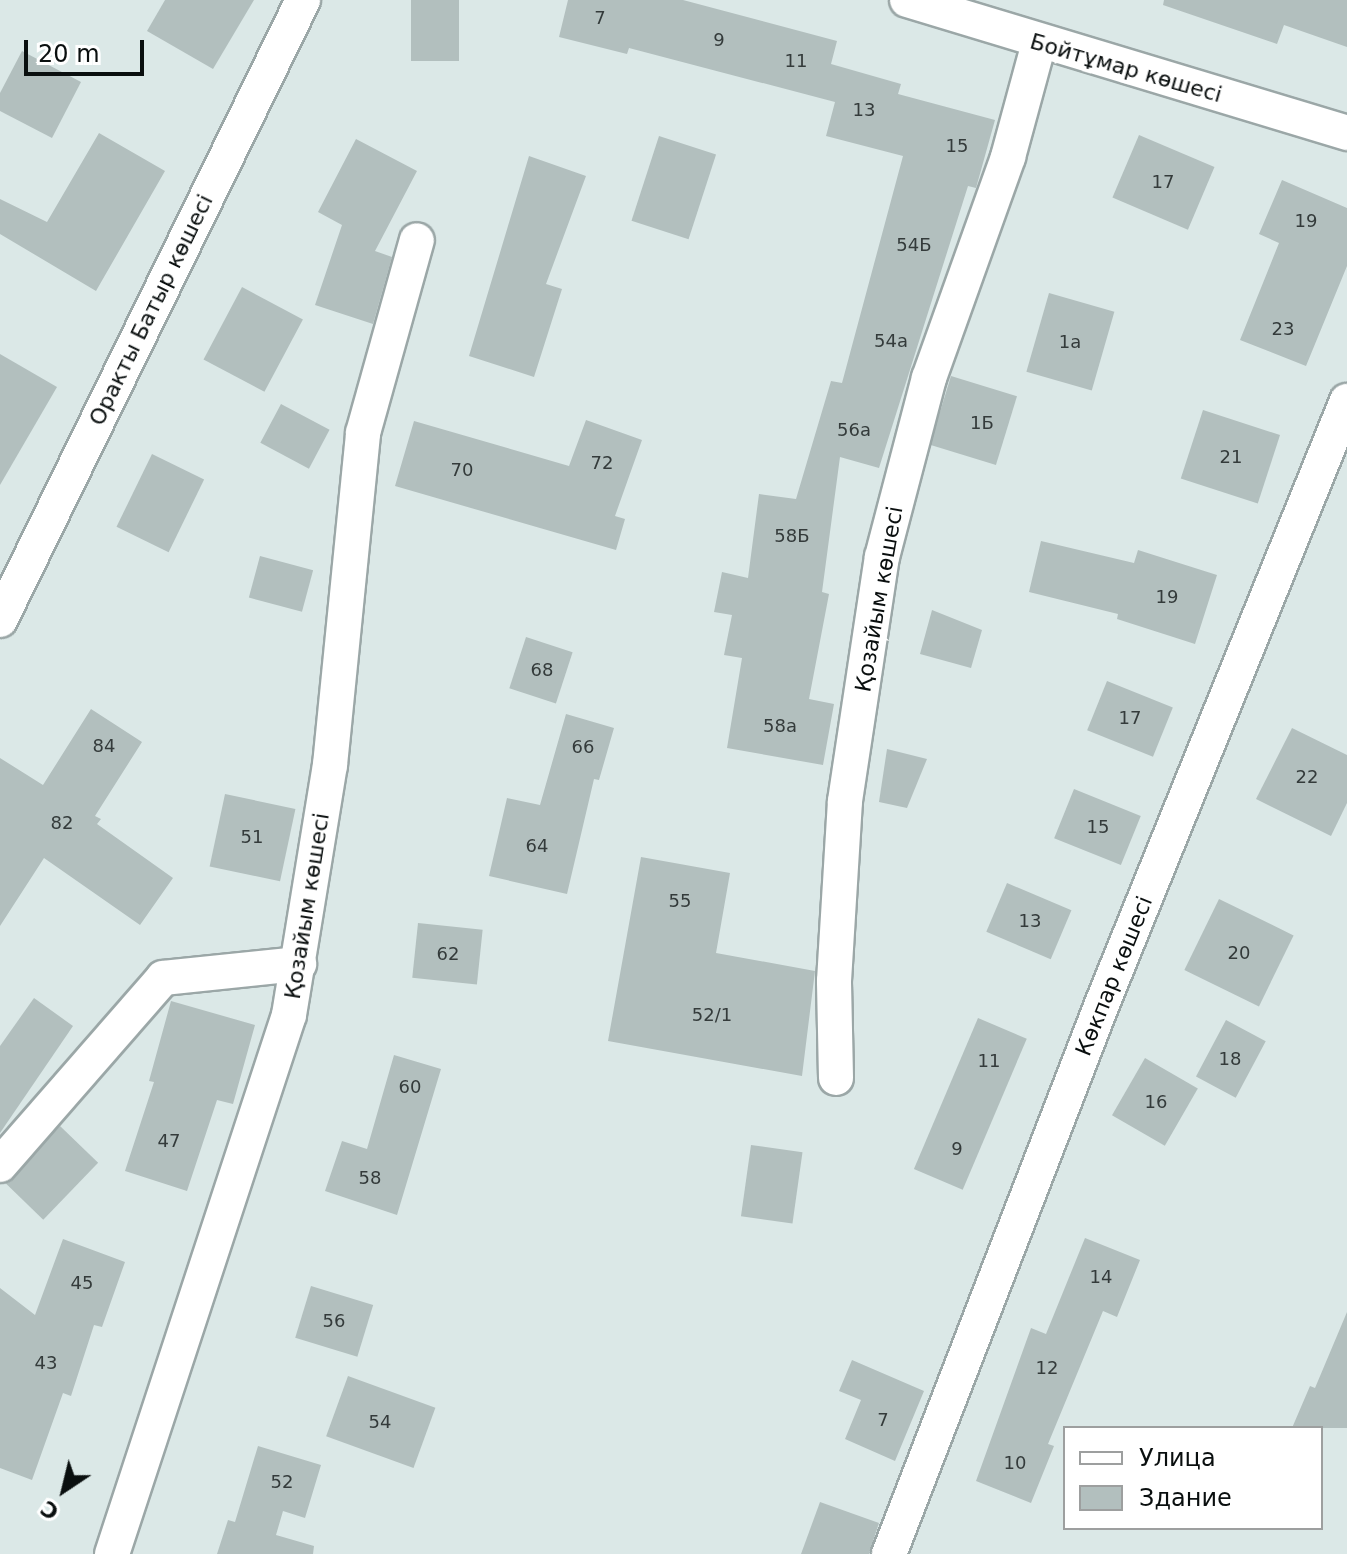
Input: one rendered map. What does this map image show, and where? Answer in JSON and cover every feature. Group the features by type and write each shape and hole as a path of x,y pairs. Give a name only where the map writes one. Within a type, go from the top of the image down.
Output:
{"street":[{"name":"Оракты Батыр көшесі","path":"0,620 303,0"},
{"name":"Бойтұмар көшесі","path":"907,0 1039,43 1347,133"},
{"name":"Қозайым көшесі","path":"836,1078 834,981 845,801 882,557 929,378 1008,157 1039,43"},
{"name":"Қозайым көшесі","path":"112,1554 289,1015 330,765 363,433 417,240"},
{"name":"Көкпар көшесі","path":"889,1554 1102,1004 1347,401"},
{"path":"0,1165 163,978 299,964"}],"building":[{"path":"165,0 254,0 213,69 147,31"},
{"path":"411,0 459,0 459,61 411,61"},
{"path":"568,0 683,0 837,41 831,64 901,84 898,94 995,120 976,188 968,186 879,468 840,457 822,592 829,594 809,699 834,704 823,765 727,748 742,658 724,655 732,615 714,612 722,572 748,578 759,494 796,499 831,381 842,383 903,156 826,136 835,102 629,48 627,54 559,37"},
{"path":"1164,0 1347,0 1347,47 1284,25 1277,44 1163,5"},
{"path":"22,51 81,82 52,138 0,111 0,93"},
{"path":"99,133 165,171 96,291 0,234 0,199 47,222"},
{"path":"1139,135 1214,167 1188,230 1112,198"},
{"path":"659,136 716,155 689,239 631,221"},
{"path":"356,139 417,171 375,251 392,257 373,324 315,305 342,225 318,212"},
{"path":"529,156 586,176 546,284 562,289 534,377 469,356"},
{"path":"1282,180 1347,208 1347,266 1306,366 1240,340 1279,243 1259,234"},
{"path":"242,287 303,319 264,392 204,359"},
{"path":"1049,293 1114,312 1092,391 1026,372"},
{"path":"0,354 57,387 0,485"},
{"path":"951,376 1017,396 996,465 930,445"},
{"path":"281,404 330,430 309,469 260,443"},
{"path":"1203,410 1280,435 1258,504 1181,478"},
{"path":"586,420 642,440 615,516 625,519 616,550 395,486 414,421 569,466"},
{"path":"152,454 204,479 169,552 116,527"},
{"path":"1041,541 1134,563 1138,550 1217,575 1195,644 1117,619 1118,614 1029,592"},
{"path":"260,556 313,570 302,612 249,598"},
{"path":"932,610 982,630 971,668 920,654"},
{"path":"526,637 573,652 556,703 509,688"},
{"path":"1107,681 1173,708 1153,757 1087,730"},
{"path":"91,709 142,742 95,816 101,819 97,824 173,878 140,925 44,858 0,926 0,758 43,785"},
{"path":"566,714 614,728 599,780 594,779 567,894 489,876 507,798 540,805"},
{"path":"1292,728 1347,755 1347,803 1331,836 1256,799"},
{"path":"887,749 927,759 907,808 879,802"},
{"path":"1074,789 1141,816 1121,865 1054,838"},
{"path":"225,794 295,809 280,881 210,866"},
{"path":"641,857 730,873 716,953 815,971 802,1076 608,1041"},
{"path":"1007,883 1071,910 1051,959 986,932"},
{"path":"1219,899 1294,935 1259,1006 1184,970"},
{"path":"418,923 483,930 477,984 412,978"},
{"path":"34,998 73,1026 0,1133 0,1046"},
{"path":"171,1001 255,1025 233,1104 217,1100 187,1191 125,1171 154,1082 149,1081"},
{"path":"978,1018 1027,1039 963,1190 914,1169"},
{"path":"1226,1020 1266,1041 1236,1098 1196,1077"},
{"path":"394,1055 441,1069 397,1215 325,1191 342,1141 367,1149"},
{"path":"1145,1058 1198,1088 1165,1146 1112,1115"},
{"path":"60,1126 98,1163 43,1220 5,1183"},
{"path":"751,1145 802,1152 792,1224 741,1216"},
{"path":"1085,1238 1140,1260 1117,1317 1103,1311 1048,1444 1054,1446 1031,1503 976,1481 1031,1328 1046,1334"},
{"path":"63,1239 125,1262 102,1327 94,1325 71,1396 63,1393 32,1480 0,1468 0,1288 35,1315"},
{"path":"311,1286 373,1305 357,1357 295,1338"},
{"path":"1347,1312 1347,1428 1293,1426 1310,1386 1315,1388"},
{"path":"852,1360 924,1391 895,1461 845,1439 861,1400 839,1391"},
{"path":"348,1376 435,1408 414,1468 326,1436"},
{"path":"258,1446 321,1465 305,1518 283,1511 276,1535 314,1546 313,1554 217,1554 228,1520 235,1522"},
{"path":"820,1502 879,1523 869,1554 801,1554"}]}
